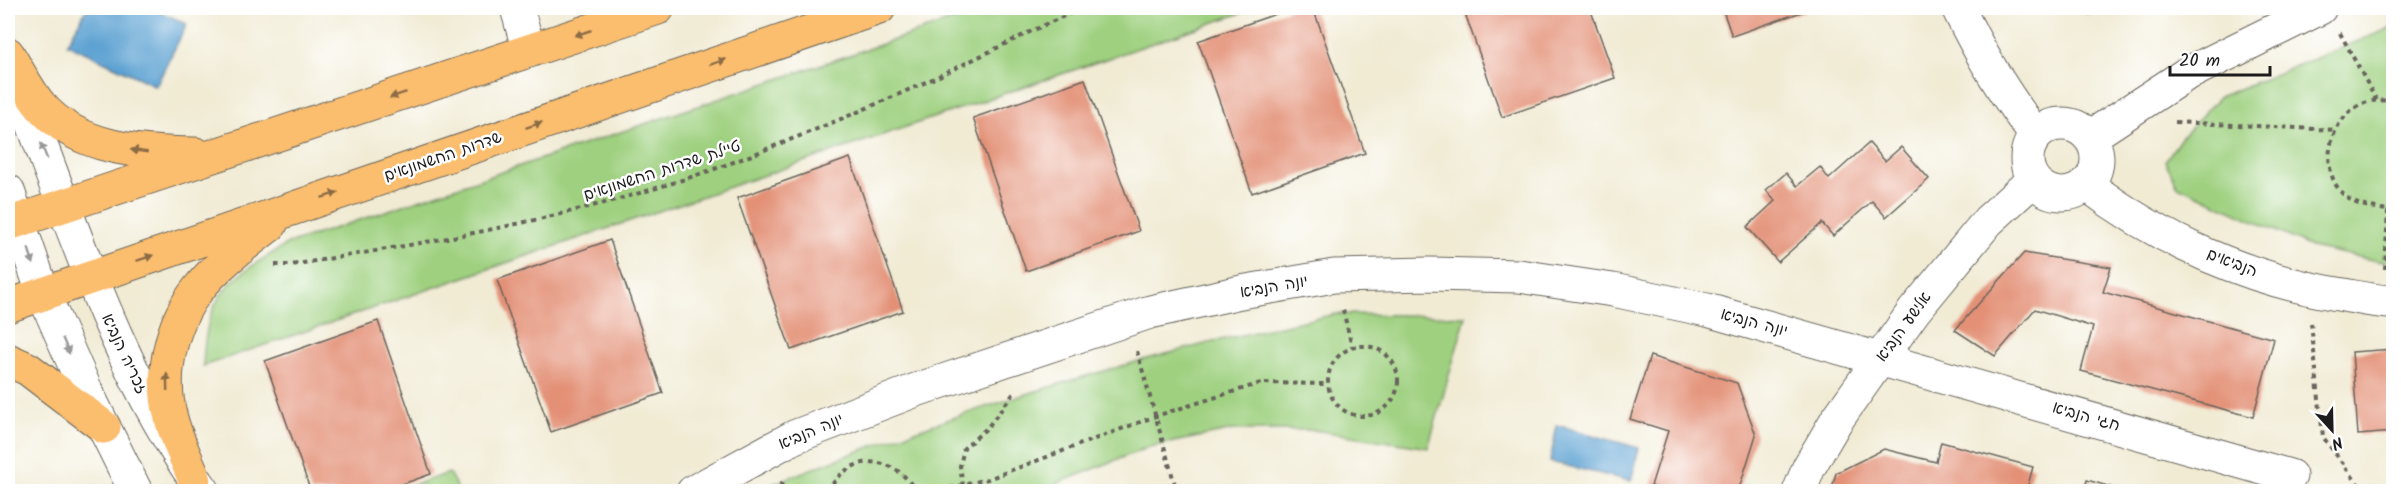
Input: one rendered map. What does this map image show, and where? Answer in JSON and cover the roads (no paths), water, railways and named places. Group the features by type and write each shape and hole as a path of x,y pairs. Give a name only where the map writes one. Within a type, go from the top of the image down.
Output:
{"main road":[{"path":"11,212 65,206 658,8"},
{"name":"שדרות החשמונאים","path":"8,306 43,292 879,8"},
{"path":"8,54 40,106 62,125 85,137 112,147 152,153 218,154"},
{"path":"199,485 171,418 165,380 170,351 181,319 198,288 223,264 290,209"},
{"path":"8,360 28,369 104,427"}],"street":[{"path":"517,8 529,51"},
{"path":"1958,8 1980,55 2010,102 2036,135"},
{"path":"2090,137 2186,75 2329,18"},
{"name":"זכריה הנביא","path":"8,59 90,277 149,406 199,485"},
{"path":"2069,124 2080,128 2090,137 2097,156 2096,167 2086,184 2065,194 2042,188 2033,180 2026,162 2030,143 2045,127 2069,124"},
{"name":"אלישע הנביא","path":"1798,492 1809,467 1836,421 1914,311 1988,221 2033,180"},
{"name":"הנביאים","path":"2086,184 2148,227 2234,266 2308,290 2389,302"},
{"path":"11,212 43,292 135,491"},
{"name":"יונה הנביא","path":"693,492 805,433 916,390 1128,319 1241,292 1334,276 1430,274 1519,276 1613,290 1707,310 1881,358"},
{"name":"חגי הנביא","path":"1881,358 2290,476"}],"water":[{"path":"87,8 152,8 187,24 156,86 67,44"},
{"path":"1557,425 1639,448 1631,481 1550,462"}]}
